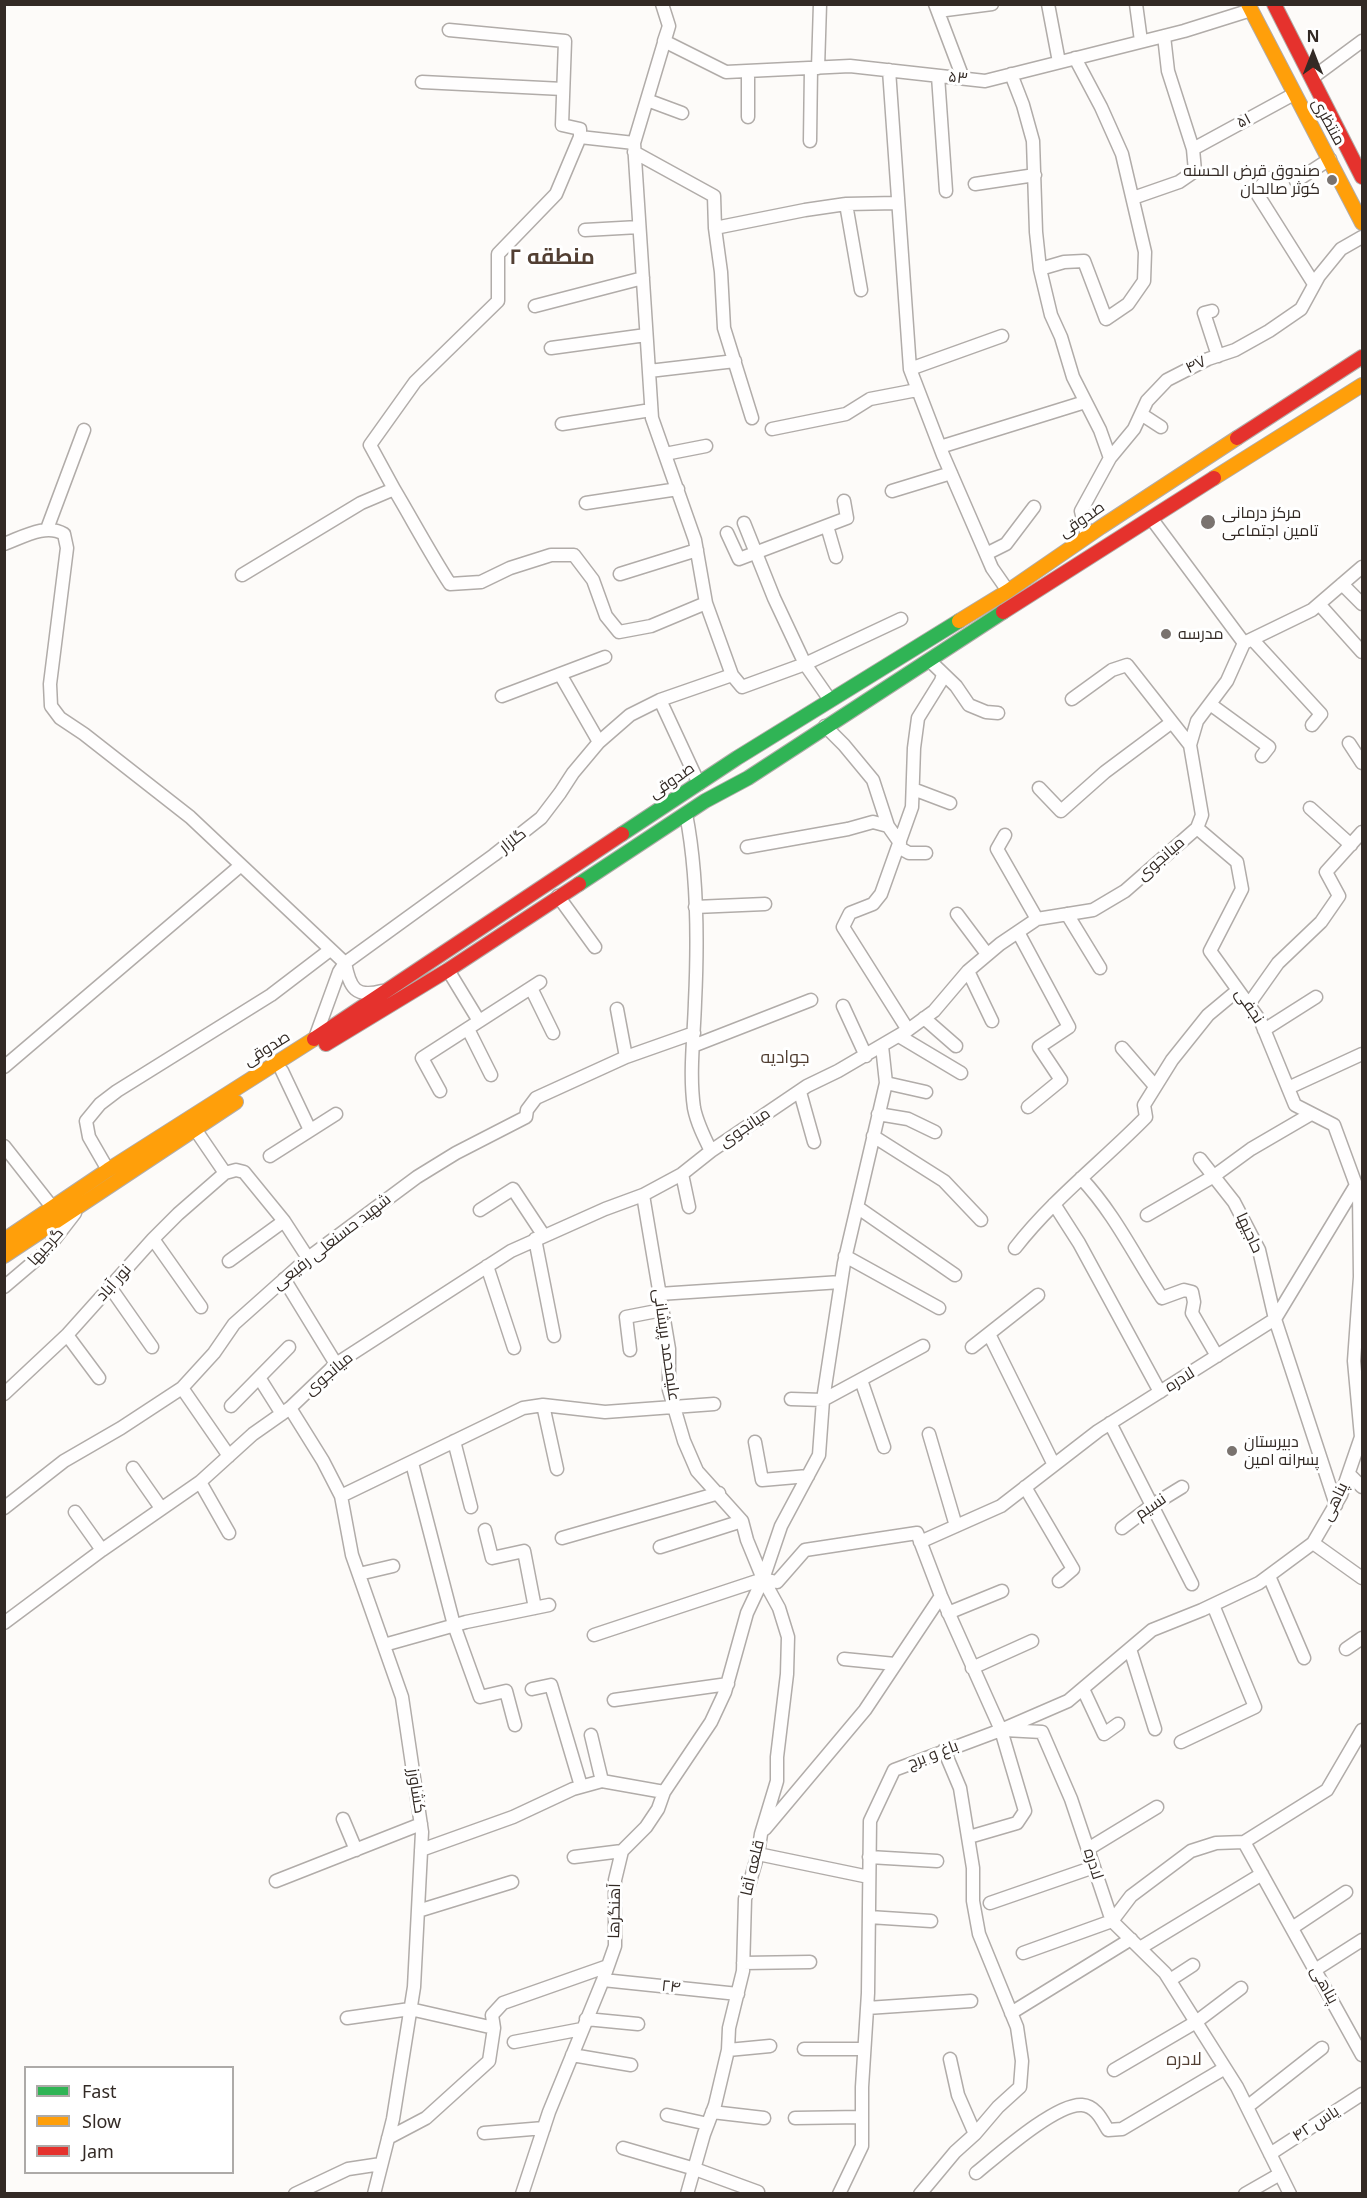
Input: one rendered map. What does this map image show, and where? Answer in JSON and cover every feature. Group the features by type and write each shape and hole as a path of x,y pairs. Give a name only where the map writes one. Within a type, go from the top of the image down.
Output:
{"main road":[{"name":"منتظری","path":"1274,4 1362,177"},
{"name":"منتظری","path":"1250,7 1362,223"},
{"name":"صدوقی","path":"4,1240 679,797 830,700 1008,591 1087,536 1362,357"},
{"name":"صدوقی","path":"4,1256 282,1071 448,970 705,801 748,777 930,661 966,635 1362,385"},
{"path":"1296,400 1307,420"},
{"path":"699,784 705,801"},
{"path":"679,797 686,814"}],"street":[{"path":"662,4 669,26 634,147 651,410 697,550 706,603 732,675 742,687 805,664 901,619"},
{"path":"810,141 820,4"},
{"path":"963,78 936,8 992,4"},
{"path":"1048,4 1059,62"},
{"path":"1136,4 1142,41"},
{"name":"۵۳","path":"669,26 664,41 726,72 850,66 985,81 1164,36 1250,7"},
{"path":"449,30 565,41 562,125 580,129 580,137 555,194 498,254 498,301 415,382 370,445 417,527 426,548 450,584 481,582 510,568 551,555 574,555 593,580 606,616 619,632 651,626 706,603"},
{"path":"1133,198 1179,182 1196,171 1193,149 1168,71 1164,36"},
{"path":"1312,78 1362,41"},
{"path":"1040,269 1064,262 1083,261 1106,319 1128,304 1144,281 1145,252 1122,154 1076,57"},
{"path":"889,70 909,369 939,447 992,568 1008,591"},
{"path":"748,71 748,117"},
{"path":"1011,74 1033,141 1036,232 1040,269 1051,315 1061,337 1073,377 1110,458"},
{"path":"938,76 946,191"},
{"path":"422,82 563,89"},
{"name":"۵۱","path":"1193,149 1294,94"},
{"path":"646,100 682,113"},
{"path":"580,137 634,147 714,196 724,328 752,418"},
{"path":"1296,181 1330,159"},
{"path":"975,184 1035,175"},
{"path":"1268,178 1257,192 1314,284"},
{"path":"715,228 846,204 897,203"},
{"path":"846,204 861,290"},
{"path":"585,230 639,226"},
{"name":"۴۷","path":"1087,536 1081,511 1110,458 1134,429 1147,400 1167,380 1235,350 1301,309 1318,276 1341,249 1362,237"},
{"path":"535,306 642,279"},
{"path":"1212,311 1203,313 1218,356"},
{"path":"551,348 646,335"},
{"path":"909,369 1002,336"},
{"path":"649,371 735,361"},
{"path":"772,429 846,414 870,399 917,390"},
{"path":"939,447 1085,402"},
{"path":"562,424 651,410"},
{"path":"1141,414 1161,427"},
{"path":"47,529 84,430"},
{"path":"665,454 706,446"},
{"path":"892,491 951,473"},
{"path":"242,574 361,503 394,489"},
{"path":"586,503 678,489"},
{"path":"727,532 739,558 847,518 844,501"},
{"path":"986,554 1006,544 1034,507"},
{"path":"1150,518 1248,641 1320,714 1312,725"},
{"path":"744,523 755,553 805,664 830,700"},
{"path":"827,526 836,557"},
{"path":"4,544 47,529 57,529 64,534 67,548 51,684 51,706 60,718 84,734 190,817 345,963 349,981 359,993 371,994 389,989"},
{"path":"620,574 697,550"},
{"path":"1248,641 1312,610 1362,567"},
{"path":"1342,584 1362,604"},
{"path":"1319,604 1362,652"},
{"name":"میانجوی","path":"4,1623 102,1550 200,1482 254,1434 286,1411 336,1364 511,1251 605,1209 643,1195 682,1174 711,1151 800,1092 866,1056 934,1011 968,970 1037,919 1093,910 1125,891 1197,828 1202,815 1190,745 1197,721 1227,681 1248,641"},
{"path":"502,696 605,657"},
{"path":"930,661 956,686 969,705 986,712 998,713"},
{"path":"1072,699 1112,670 1127,665 1190,745"},
{"path":"560,674 599,742"},
{"path":"943,674 918,718 914,748 912,807 881,894 873,904 850,913 843,927 903,1033 961,1073"},
{"name":"گلزار","path":"345,963 495,855 541,818 573,773 599,742 630,715 660,700 732,675"},
{"path":"660,700 699,784"},
{"path":"1210,704 1269,747 1262,756"},
{"path":"1039,788 1061,811 1105,772 1172,722"},
{"path":"825,726 873,780 888,826 899,845 909,853 926,853"},
{"path":"1349,743 1362,763"},
{"path":"913,789 950,803"},
{"path":"1310,808 1350,845"},
{"path":"686,814 692,847 695,907 694,1108 700,1129 711,1151"},
{"path":"747,847 848,829 873,822 888,826"},
{"name":"نجفی","path":"1197,828 1237,862 1242,889 1210,951 1249,1004 1264,1030 1294,1105 1334,1125 1359,1183"},
{"path":"1249,1004 1278,963 1321,922 1339,896 1326,872 1362,832"},
{"path":"1005,835 997,849 1037,919"},
{"path":"4,1067 240,866"},
{"path":"558,896 595,947"},
{"path":"695,907 765,904"},
{"path":"957,914 987,954"},
{"path":"1067,914 1100,968"},
{"path":"1018,932 1069,1027 1039,1047 1061,1080 1028,1107"},
{"path":"108,1170 89,1137 86,1121 100,1104 156,1066 271,995 330,950"},
{"path":"315,1038 339,972 345,963"},
{"path":"448,970 479,1021"},
{"path":"968,970 992,1021"},
{"path":"440,1091 422,1058 536,985 553,1033"},
{"path":"1015,1248 1054,1204 1146,1117 1144,1104 1172,1060 1208,1015 1238,990"},
{"path":"1264,1030 1316,997"},
{"path":"693,1046 811,1000"},
{"path":"843,1006 866,1056"},
{"path":"617,1009 626,1057"},
{"path":"924,1018 956,1046"},
{"path":"468,1029 491,1075"},
{"name":"شهید حسنعلی رفیعی","path":"4,1508 64,1461 121,1428 182,1388 214,1353 234,1324 308,1257 417,1177 456,1153 526,1117 526,1110 536,1098 579,1081 626,1057 694,1033"},
{"path":"574,1857 622,1851 645,1827 658,1809 664,1792 711,1722 728,1684 747,1613 763,1579 781,1526 819,1455 823,1400 845,1256 886,1083 882,1046"},
{"path":"1122,1048 1155,1086"},
{"path":"1288,1088 1362,1054"},
{"path":"282,1071 310,1130"},
{"path":"886,1083 926,1092"},
{"path":"800,1092 814,1142"},
{"path":"270,1156 336,1114"},
{"path":"878,1114 908,1119 935,1132"},
{"path":"1147,1215 1214,1176 1251,1149 1311,1114"},
{"path":"195,1129 225,1173 236,1170 244,1172 284,1221 308,1257"},
{"path":"873,1136 944,1181 981,1220"},
{"path":"4,1146 52,1207"},
{"name":"حاجیها","path":"1200,1159 1234,1202 1259,1250 1275,1319"},
{"name":"نور آباد","path":"4,1394 67,1335 153,1239 225,1173"},
{"path":"682,1174 689,1207"},
{"path":"1081,1178 1100,1198 1162,1298 1184,1290 1192,1292 1194,1302 1192,1313 1217,1356"},
{"path":"1336,1505 1275,1319 1359,1183"},
{"name":"پناهی","path":"1313,1543 1336,1505 1359,1453 1361,1437 1354,1361 1360,1277 1359,1183"},
{"path":"480,1210 513,1189 540,1237 554,1336"},
{"name":"علیمحمد پریشانی","path":"643,1195 669,1349 669,1390 684,1441 697,1471 742,1521 763,1579"},
{"name":"گرجیها","path":"4,1287 44,1253 83,1202"},
{"path":"1054,1204 1085,1253 1160,1392"},
{"path":"856,1207 956,1275"},
{"path":"230,1261 284,1221"},
{"path":"153,1239 201,1307"},
{"path":"845,1256 939,1308"},
{"path":"487,1266 514,1348"},
{"path":"284,1279 336,1364"},
{"path":"659,1294 841,1282"},
{"path":"110,1287 152,1347"},
{"path":"972,1347 1038,1294"},
{"path":"630,1350 626,1317 662,1310"},
{"name":"لادره","path":"920,1542 1001,1506 1110,1423 1275,1319"},
{"path":"989,1334 1054,1465"},
{"path":"67,1335 99,1378"},
{"path":"231,1406 290,1347"},
{"path":"791,1399 823,1400 923,1347"},
{"name":"کشاورز","path":"260,1379 323,1461 341,1496 352,1555 402,1697 421,1824 414,1987 393,2119 374,2193"},
{"path":"861,1380 884,1447"},
{"path":"182,1388 230,1456"},
{"path":"341,1496 523,1408 543,1405 605,1412 714,1404"},
{"path":"543,1405 556,1469"},
{"path":"1110,1423 1192,1584"},
{"path":"929,1434 956,1526"},
{"path":"454,1441 471,1507"},
{"path":"755,1442 762,1480 808,1476"},
{"path":"412,1463 454,1625 480,1697 506,1691 515,1725"},
{"path":"133,1468 161,1508"},
{"path":"1348,1474 1362,1486"},
{"path":"200,1482 230,1533"},
{"path":"1025,1487 1073,1569 1059,1581"},
{"name":"نسیم","path":"1122,1528 1151,1506 1182,1487"},
{"path":"562,1538 719,1493"},
{"path":"75,1512 102,1550"},
{"path":"660,1547 742,1521"},
{"path":"485,1530 492,1558 524,1551 535,1608"},
{"path":"594,1635 763,1579 777,1582 806,1550 917,1533 948,1613 1001,1730 1024,1811 1017,1823 969,1837"},
{"path":"1313,1543 1362,1578"},
{"name":"باغ و برج","path":"840,2193 862,2146 870,1821 894,1770 1001,1730 1068,1701 1152,1630 1259,1583 1313,1543"},
{"path":"359,1574 393,1566"},
{"path":"1269,1576 1304,1658"},
{"name":"قلعه آقا","path":"687,2193 728,2050 729,2028 743,1963 745,1899 758,1854 760,1834 777,1781 777,1757 787,1674 788,1637 779,1608 763,1579"},
{"path":"948,1613 1002,1591"},
{"path":"760,1834 865,1710 941,1596"},
{"path":"384,1645 454,1625 549,1605"},
{"path":"1181,1742 1255,1707 1213,1605"},
{"path":"1346,1649 1362,1638"},
{"path":"972,1668 1032,1641"},
{"path":"1130,1649 1155,1729"},
{"path":"844,1659 895,1664"},
{"path":"614,1700 728,1684"},
{"path":"532,1689 552,1685 582,1786"},
{"path":"1083,1689 1104,1734 1118,1724"},
{"name":"لادره","path":"1001,1730 1042,1732 1071,1798 1112,1921 1166,1973 1247,2107 1290,2193"},
{"path":"1023,1953 1112,1921 1131,1896 1191,1851 1216,1843 1244,1842 1327,1790 1362,1730"},
{"path":"591,1735 602,1781"},
{"path":"920,2193 955,2152 1020,2087 1023,2061 1017,2027 979,1934 973,1901 973,1868 969,1837 960,1788 944,1750"},
{"path":"421,1850 513,1817 582,1786 602,1781 664,1792"},
{"path":"1088,1849 1157,1808"},
{"path":"343,1819 356,1850"},
{"path":"276,1881 421,1824"},
{"name":"پناهی","path":"1244,1842 1362,2055"},
{"name":"آهنگرها","path":"522,2193 544,2128 615,1946 615,1880 622,1851"},
{"path":"758,1854 869,1877"},
{"path":"869,1857 937,1861"},
{"path":"990,1903 1094,1866"},
{"path":"1140,1948 1262,1874"},
{"path":"418,1911 512,1882"},
{"path":"1292,1928 1346,1892"},
{"path":"869,1917 931,1921"},
{"path":"1011,2013 1131,1939"},
{"path":"1315,1970 1362,1940"},
{"path":"743,1963 810,1962"},
{"path":"1170,1980 1193,1965"},
{"path":"388,2138 426,2118 489,2061 494,2028 492,2015 503,2003 608,1966"},
{"name":"۲۴","path":"603,1980 738,1994"},
{"path":"1114,2070 1197,2022 1241,1988"},
{"path":"867,2008 971,2001"},
{"path":"347,2018 410,2009 494,2028"},
{"path":"514,2042 584,2024 638,2024"},
{"path":"728,2050 770,2046"},
{"path":"1247,2107 1322,2048"},
{"path":"804,2049 864,2049"},
{"path":"572,2055 631,2064"},
{"path":"950,2059 958,2095 975,2134"},
{"path":"976,2173 1028,2131 1057,2112 1082,2105 1095,2110 1108,2130 1122,2129 1225,2068"},
{"name":"یاس ۴۲","path":"1270,2154 1362,2094"},
{"path":"667,2115 764,2118"},
{"path":"795,2118 862,2117"},
{"path":"484,2133 544,2128"},
{"path":"622,2148 695,2169 758,2192"},
{"path":"295,2193 348,2169 381,2164"},
{"path":"1245,2193 1280,2174"}],"traffic: fast":[{"path":"579,884 705,801 748,778 1003,612"},
{"path":"622,834 737,758 959,621"}],"traffic: slow":[{"path":"1248,4 1362,223"},
{"path":"1214,478 1362,385"},
{"path":"959,621 1008,591 1237,438"},
{"path":"4,1240 108,1170 314,1039"},
{"path":"4,1256 236,1102"}],"traffic: jam":[{"path":"1274,4 1362,177"},
{"path":"1237,438 1362,357"},
{"path":"1003,612 1214,478"},
{"path":"314,1039 622,834"},
{"path":"326,1044 448,970 579,884"}],"place":[{"name":"صندوق قرض الحسنه کوثر صالحان","path":"1332,180"},
{"name":"مرکز درمانی تامین اجتماعی","path":"1208,522"},
{"name":"مدرسه","path":"1166,634"},
{"name":"دبیرستان پسرانه امین","path":"1232,1451"}],"district":[{"name":"منطقه ۲","path":"552,258"},
{"name":"جوادیه","path":"785,1058"},
{"name":"لادره","path":"1184,2060"}]}
